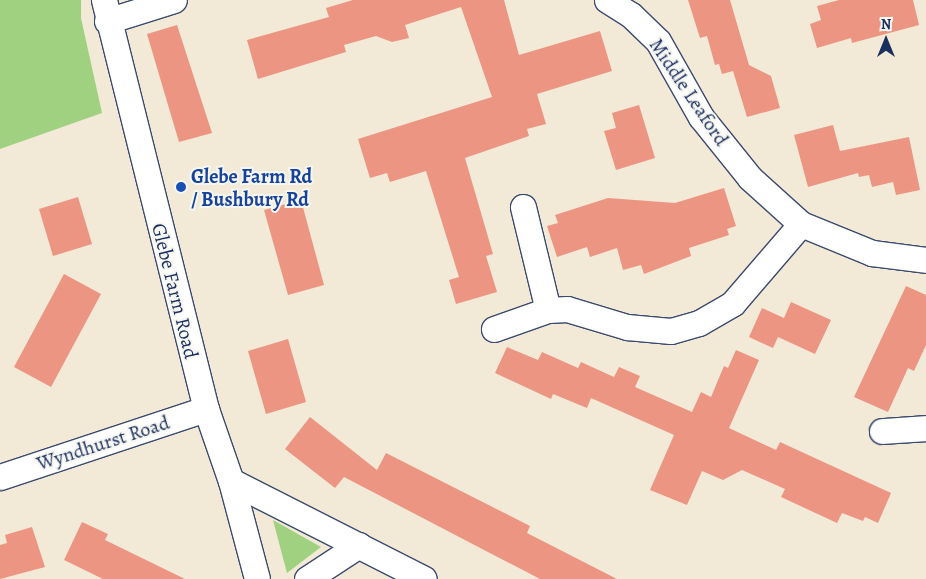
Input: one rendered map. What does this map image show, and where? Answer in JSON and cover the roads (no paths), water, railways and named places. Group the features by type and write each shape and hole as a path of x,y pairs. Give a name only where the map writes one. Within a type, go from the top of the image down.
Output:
{"street":[{"path":"105,11 174,0"},
{"name":"Middle Leaford","path":"607,0 631,15 658,41 701,117 750,178 801,224 872,253 926,260"},
{"name":"Glebe Farm Road","path":"105,11 206,409 231,481 257,579"},
{"path":"523,207 548,310"},
{"path":"494,329 548,310 567,309 628,327 671,331 699,323 733,303 801,224"},
{"name":"Wyndhurst Road","path":"0,477 206,409"},
{"path":"882,431 926,428"},
{"path":"231,481 424,579"},
{"path":"307,579 358,545"}],"place":[{"name":"Glebe Farm Rd / Bushbury Rd","path":"181,187"}]}
